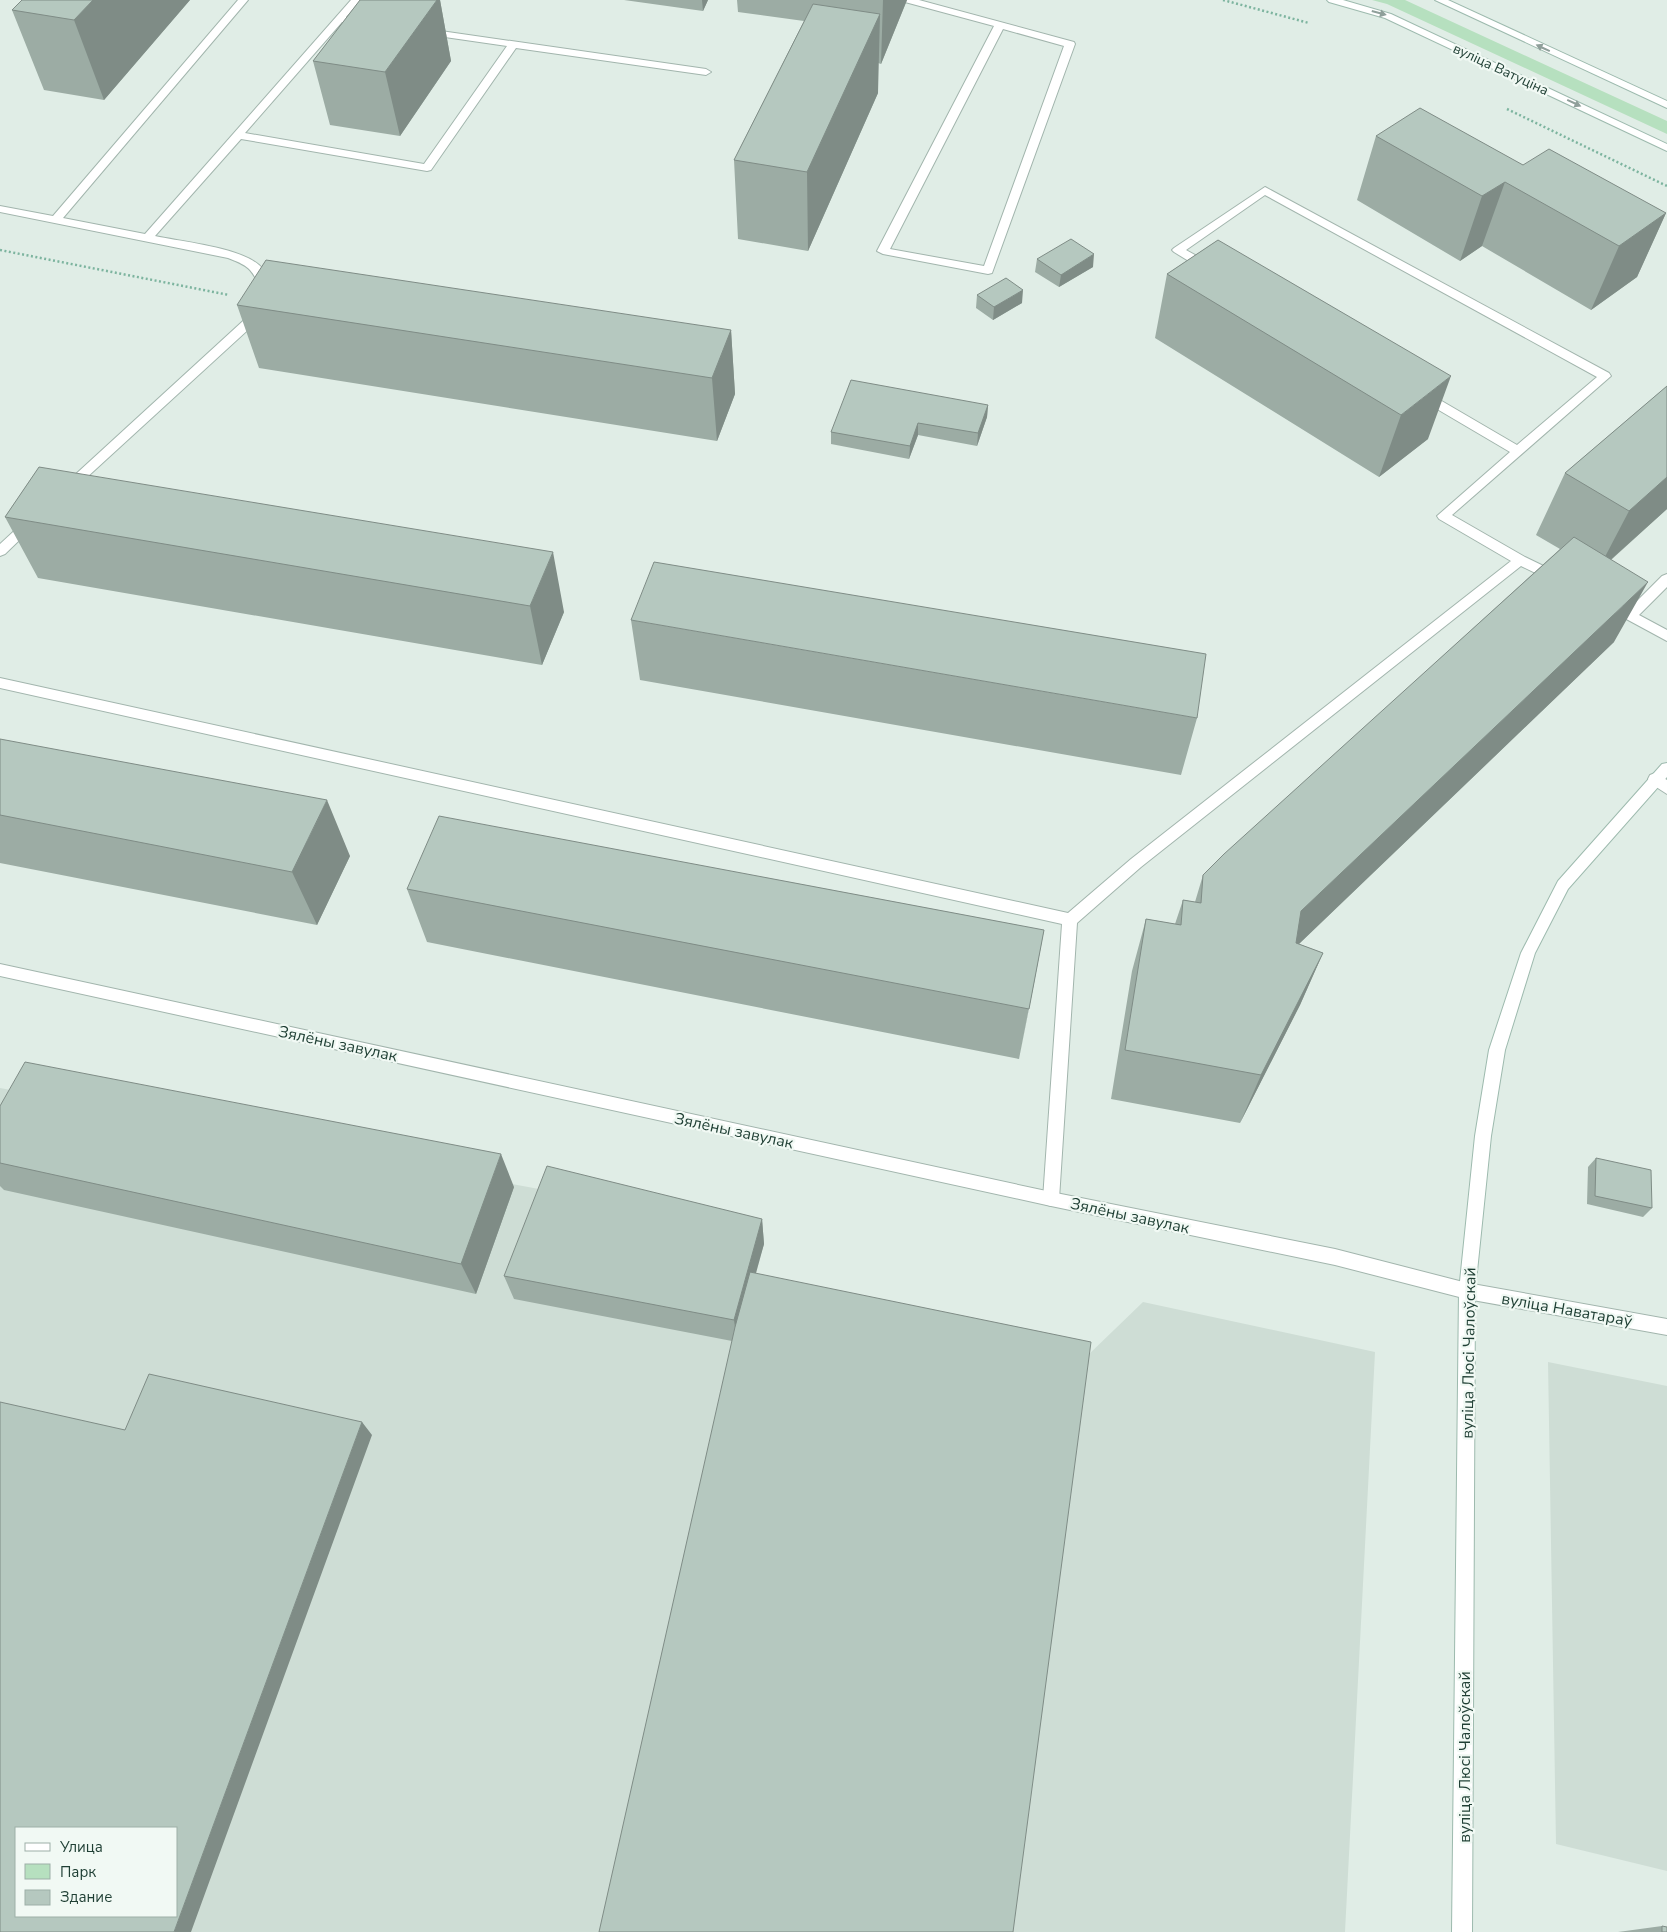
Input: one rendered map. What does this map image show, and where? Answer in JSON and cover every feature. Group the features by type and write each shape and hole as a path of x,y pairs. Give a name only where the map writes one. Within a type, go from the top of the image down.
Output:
{"street":[{"path":"56,220 243,0"},
{"path":"148,238 356,0"},
{"path":"908,0 1070,44 988,270 883,252 1000,25"},
{"name":"вуліца Ватуціна","path":"1332,0 1388,16 1667,148"},
{"path":"1440,0 1667,105"},
{"path":"339,19 378,25"},
{"path":"417,30 706,72"},
{"path":"238,135 426,168 514,44"},
{"path":"1220,275 1178,250 1266,190 1605,376 1443,516 1520,560 1563,581"},
{"path":"0,209 232,255 250,263 263,275 268,290 267,302 256,317 58,497"},
{"path":"1416,391 1518,451"},
{"path":"0,551 37,517"},
{"path":"1051,1199 1070,920 1144,857 1520,560"},
{"path":"1631,615 1667,579"},
{"path":"1597,598 1667,636"},
{"path":"0,683 1070,920"},
{"name":"вуліца Люсі Чалоўскай","path":"1462,1932 1467,1291 1483,1136 1497,1050 1528,952 1562,885 1663,779"},
{"name":"Зялёны завулак","path":"0,970 1051,1199 1335,1257 1467,1291"},
{"name":"вуліца Наватараў","path":"1467,1291 1667,1327"}],"path":[{"path":"1223,0 1314,24"},
{"path":"1500,106 1667,186"},
{"path":"0,250 267,302"}],"shaded area":[{"path":"0,1088 555,1192 764,1244 752,1288 1086,1357 1143,1302 1375,1352 1345,1932 0,1932"},
{"path":"1548,1362 1667,1386 1667,1871 1556,1844"}],"green space":[{"path":"1372,0 1405,0 1667,121 1667,134 1387,4"}],"building":[{"path":"22,0 93,0 74,20 12,10"},
{"path":"360,0 437,0 385,72 313,61"},
{"path":"813,4 880,14 807,172 734,160"},
{"path":"1420,108 1523,165 1549,149 1666,213 1619,246 1505,182 1482,196 1376,136"},
{"path":"1071,239 1094,254 1061,275 1037,259"},
{"path":"1218,240 1451,376 1401,415 1167,274"},
{"path":"266,260 731,330 712,378 237,305"},
{"path":"1006,278 1023,290 994,307 977,295"},
{"path":"851,380 988,405 978,433 918,423 910,446 831,432"},
{"path":"1667,386 1667,477 1629,511 1565,473"},
{"path":"39,467 553,552 530,606 5,517"},
{"path":"1574,537 1648,582 1301,911 1296,943 1323,953 1261,1075 1125,1050 1146,919 1181,925 1183,900 1201,903 1203,875 1224,854"},
{"path":"654,562 1206,654 1197,718 631,620"},
{"path":"0,739 327,800 292,872 0,815"},
{"path":"439,816 1044,930 1029,1009 407,889"},
{"path":"25,1062 501,1154 461,1264 0,1163 0,1106"},
{"path":"1596,1158 1651,1170 1652,1208 1595,1196"},
{"path":"547,1166 762,1219 734,1320 504,1276"},
{"path":"750,1272 1091,1342 1013,1932 599,1932 735,1327"},
{"path":"149,1374 362,1422 174,1932 0,1932 0,1402 125,1430"},
{"path":"1662,1926 1667,1927 1667,1932 1662,1932"}]}
